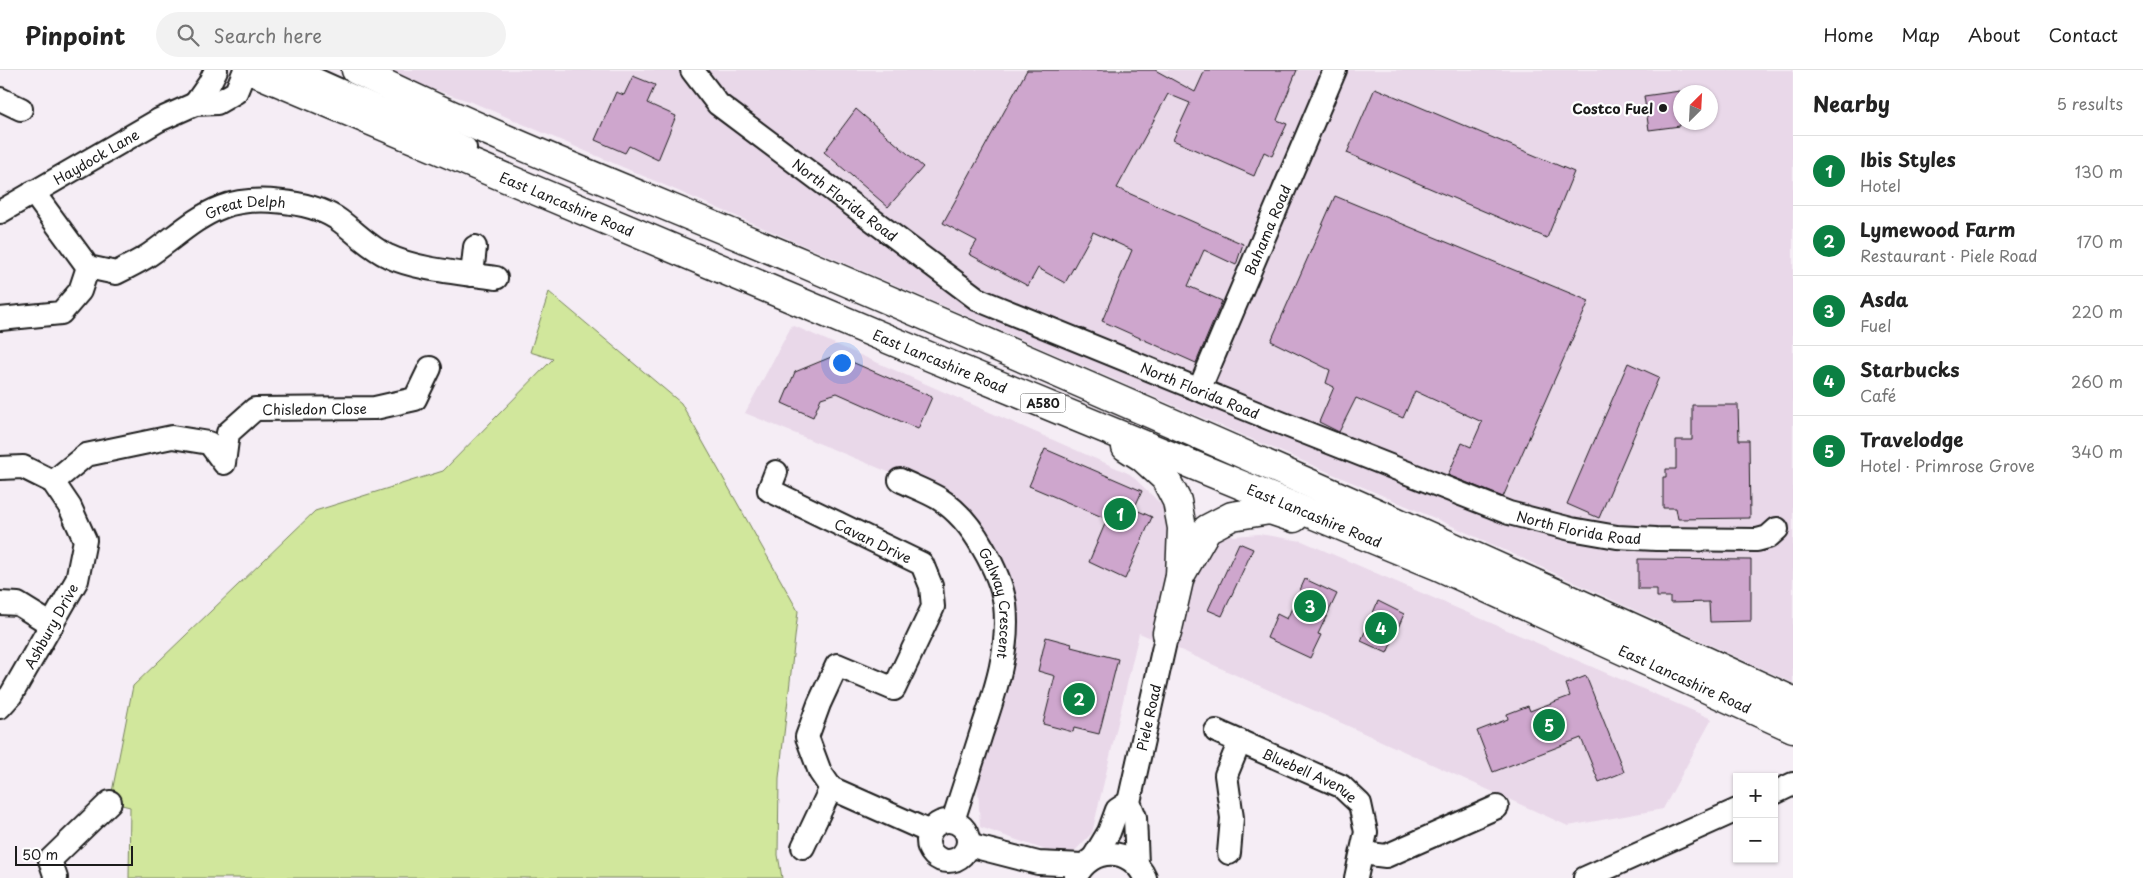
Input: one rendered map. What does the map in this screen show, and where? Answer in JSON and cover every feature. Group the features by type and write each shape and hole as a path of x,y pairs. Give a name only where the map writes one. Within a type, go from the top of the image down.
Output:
{"highway":[{"name":"East Lancashire Road","path":"250,70 1064,412 1438,566 1793,728"},
{"name":"East Lancashire Road","path":"356,70 393,80 496,135 814,268 1610,616 1793,701"},
{"path":"1064,412 1142,457 1165,478 1177,501 1182,528 1180,576 1167,633"},
{"path":"1180,576 1208,529 1232,516 1270,510 1438,566"}],"street":[{"path":"195,104 216,70"},
{"name":"Haydock Lane","path":"0,212 159,120 195,104 216,103 236,92 245,70"},
{"path":"294,70 437,134 583,210"},
{"name":"North Florida Road","path":"692,70 718,104 979,300 1509,513 1570,529 1636,538 1757,540 1768,537 1777,529"},
{"name":"Bahama Road","path":"1199,390 1335,70"},
{"path":"0,99 21,109"},
{"path":"0,319 61,314 80,291 88,267 33,192"},
{"name":"Great Delph","path":"88,267 116,273 144,258 198,219 222,206 255,201 271,201 299,204 319,210 334,217 371,247 387,256 406,263 496,278"},
{"path":"472,275 475,247"},
{"name":"Chisledon Close","path":"53,482 86,455 172,437 209,443 224,462 228,433 255,409 375,408 415,400 430,368"},
{"name":"Ashbury Drive","path":"0,468 23,467 53,482 70,507 85,540 77,580 12,695 0,707"},
{"name":"Cavan Drive","path":"776,472 769,490 922,564 932,586 934,606 894,689 837,664 807,737 820,772 831,788"},
{"name":"Galway Crescent","path":"900,480 938,498 963,520 975,534 990,559 1005,603 1004,657 997,686 953,821"},
{"path":"0,603 18,604 52,625"},
{"name":"Piele Road","path":"1141,871 1135,817 1129,802 1167,633"},
{"name":"Bluebell Avenue","path":"1216,731 1341,786 1360,804 1366,832 1356,878"},
{"path":"1228,853 1232,818 1226,774 1240,741"},
{"path":"1778,791 1793,784"},
{"path":"803,847 831,788 930,832"},
{"path":"56,878 50,860 110,802"},
{"name":"Piele Road","path":"1084,867 1109,832 1117,810 1129,802"},
{"path":"1362,853 1386,856 1497,807"},
{"path":"1585,878 1733,812"},
{"path":"942,821 953,821 967,832 968,845 966,851 957,859 934,869 928,847 930,832 942,821"},
{"path":"968,845 1038,864 1084,867 1106,853 1118,854 1141,871"},
{"path":"1038,864 1056,878"}],"shaded area":[{"path":"375,70 1793,70 1793,683 1439,520 472,102"},
{"path":"792,325 1130,474 1163,506 1234,536 1259,534 1302,541 1712,719 1663,809 1568,826 1183,651 1139,633 1092,833 1068,858 980,827 978,786 1019,640 1000,554 937,492 745,413"}],"green space":[{"path":"549,292 681,403 798,611 779,778 778,855 782,878 129,878 130,807 110,802 133,686 315,511 443,471 553,359 530,352"}],"building":[{"path":"1027,70 1155,70 1195,92 1205,70 1297,70 1277,120 1287,124 1272,156 1264,152 1254,176 1173,140 1190,103 1168,94 1117,188 1243,244 1236,265 1204,250 1188,286 1222,301 1196,363 1102,321 1132,250 1093,232 1065,283 1038,268 1028,286 969,254 977,241 943,223"},
{"path":"633,76 655,85 647,103 676,116 658,160 629,146 625,153 595,140 616,92 624,95"},
{"path":"1375,88 1574,172 1547,238 1347,153"},
{"name":"Costco Fuel","path":"1673,92 1673,127 1649,130 1644,96"},
{"path":"856,109 923,167 888,207 824,152"},
{"path":"1335,196 1589,301 1503,497 1448,475 1462,443 1471,447 1482,422 1415,391 1403,418 1356,398 1339,432 1319,422 1334,387 1326,383 1330,370 1271,341"},
{"path":"836,355 932,397 918,429 837,393 821,398 813,417 782,403 795,372"},
{"path":"1628,363 1659,377 1599,518 1567,504"},
{"path":"1692,405 1738,405 1739,440 1749,440 1750,518 1678,519 1676,508 1663,508 1663,477 1666,477 1666,469 1676,469 1676,440 1692,440"},
{"path":"1045,449 1142,491 1134,509 1152,517 1125,579 1089,562 1107,519 1029,486"},
{"path":"1239,543 1253,549 1222,616 1208,610"},
{"path":"1638,559 1751,560 1751,621 1710,622 1709,602 1670,603 1670,597 1657,597 1657,589 1638,589"},
{"path":"1305,579 1337,594 1318,634 1321,635 1310,658 1267,638 1277,614 1287,619"},
{"path":"1378,601 1404,614 1387,653 1361,641"},
{"path":"1046,637 1072,644 1071,647 1118,659 1099,734 1074,728 1073,732 1043,724 1055,676 1038,671"},
{"path":"1586,676 1624,772 1599,782 1581,738 1493,772 1477,731 1508,719 1507,714 1528,706 1530,711 1570,696 1566,684"}],"place":[{"name":"Costco Fuel","path":"1663,108"},
{"name":"Ibis Styles","path":"1120,514"},
{"name":"Asda","path":"1310,606"},
{"name":"Starbucks","path":"1381,628"},
{"name":"Lymewood Farm","path":"1079,699"},
{"name":"Travelodge","path":"1549,725"}]}
